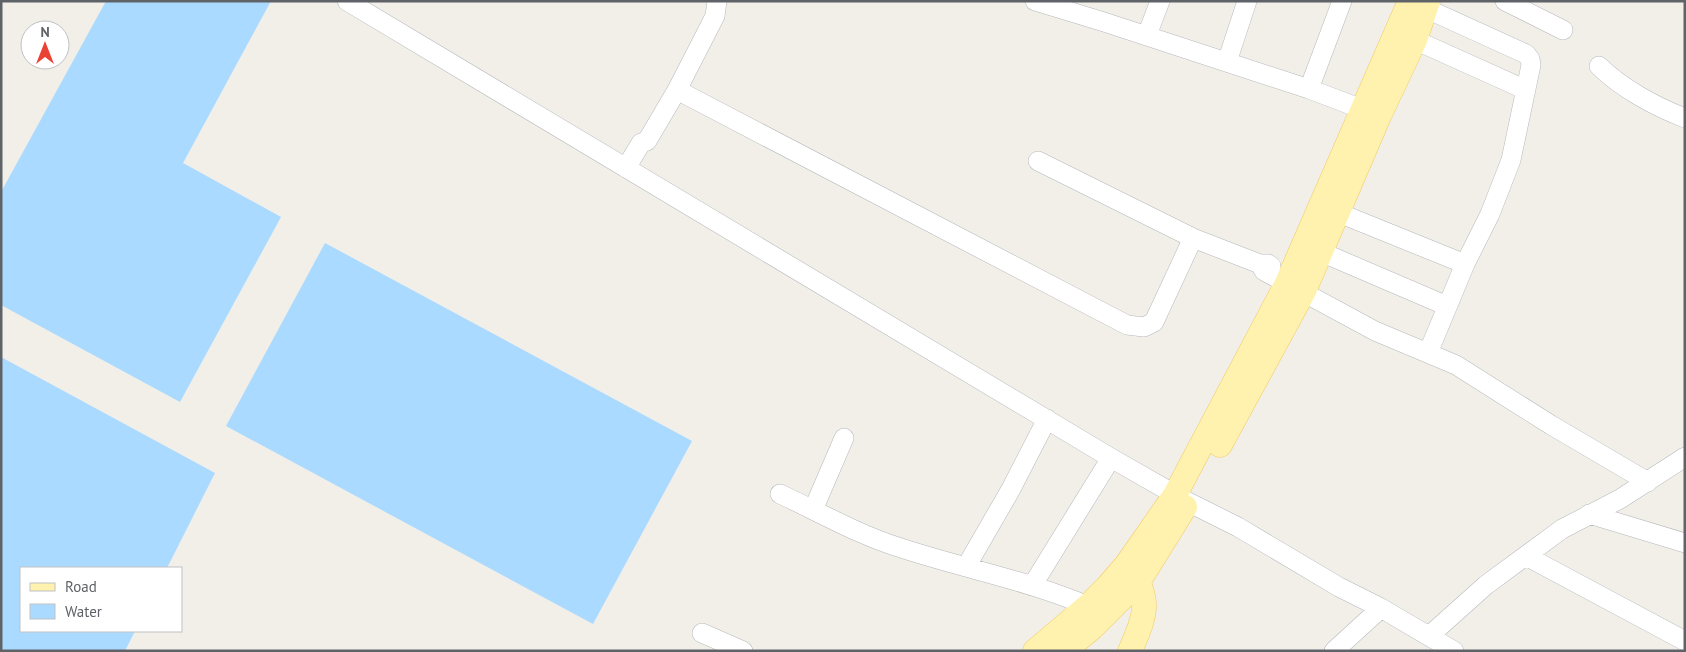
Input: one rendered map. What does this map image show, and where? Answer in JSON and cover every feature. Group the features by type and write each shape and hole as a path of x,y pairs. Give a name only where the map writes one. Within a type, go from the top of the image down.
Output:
{"main road":[{"path":"1294,283 1321,252 1339,213 1371,112 1415,40 1421,4"},
{"path":"1064,651 1093,627 1133,572 1181,499 1294,283 1421,4"},
{"path":"1035,651 1088,606 1133,572"},
{"path":"1130,651 1145,612 1145,598 1133,572"}],"street":[{"path":"346,1 1111,458 1181,499 1238,527 1339,587 1381,608 1454,651"},
{"path":"630,170 641,143 647,141 715,16 717,1"},
{"path":"1035,1 1064,5 1147,36 1309,88 1371,112"},
{"path":"1147,36 1160,1"},
{"path":"1227,62 1247,1"},
{"path":"1309,88 1342,1"},
{"path":"1505,1 1562,30"},
{"path":"1421,4 1526,54 1530,58 1531,65 1511,160 1490,214 1465,264 1428,352"},
{"path":"1415,40 1526,90"},
{"path":"1600,66 1616,82 1667,111 1685,118"},
{"path":"676,90 1127,325 1144,327 1154,322 1193,238"},
{"path":"1038,161 1193,238 1260,264 1264,271 1294,283 1375,331 1456,365 1551,425 1648,482"},
{"path":"1339,213 1465,264"},
{"path":"1321,252 1447,306"},
{"path":"966,567 1011,489 1047,419"},
{"path":"814,510 844,438"},
{"path":"1429,636 1486,585 1562,529 1610,505 1685,457"},
{"path":"1032,586 1111,458"},
{"path":"780,494 874,538 1062,595 1088,606"},
{"path":"1589,514 1685,543"},
{"path":"1526,556 1685,640"},
{"path":"1334,651 1381,608"},
{"path":"702,633 743,651"}],"water":[{"path":"106,1 271,1 183,163 281,217 180,402 1,305 1,192 68,70 70,70 70,66"},
{"path":"325,243 692,441 593,624 226,426"},
{"path":"1,357 215,473 168,567 20,567 20,632 134,632 125,651 1,651"}]}
